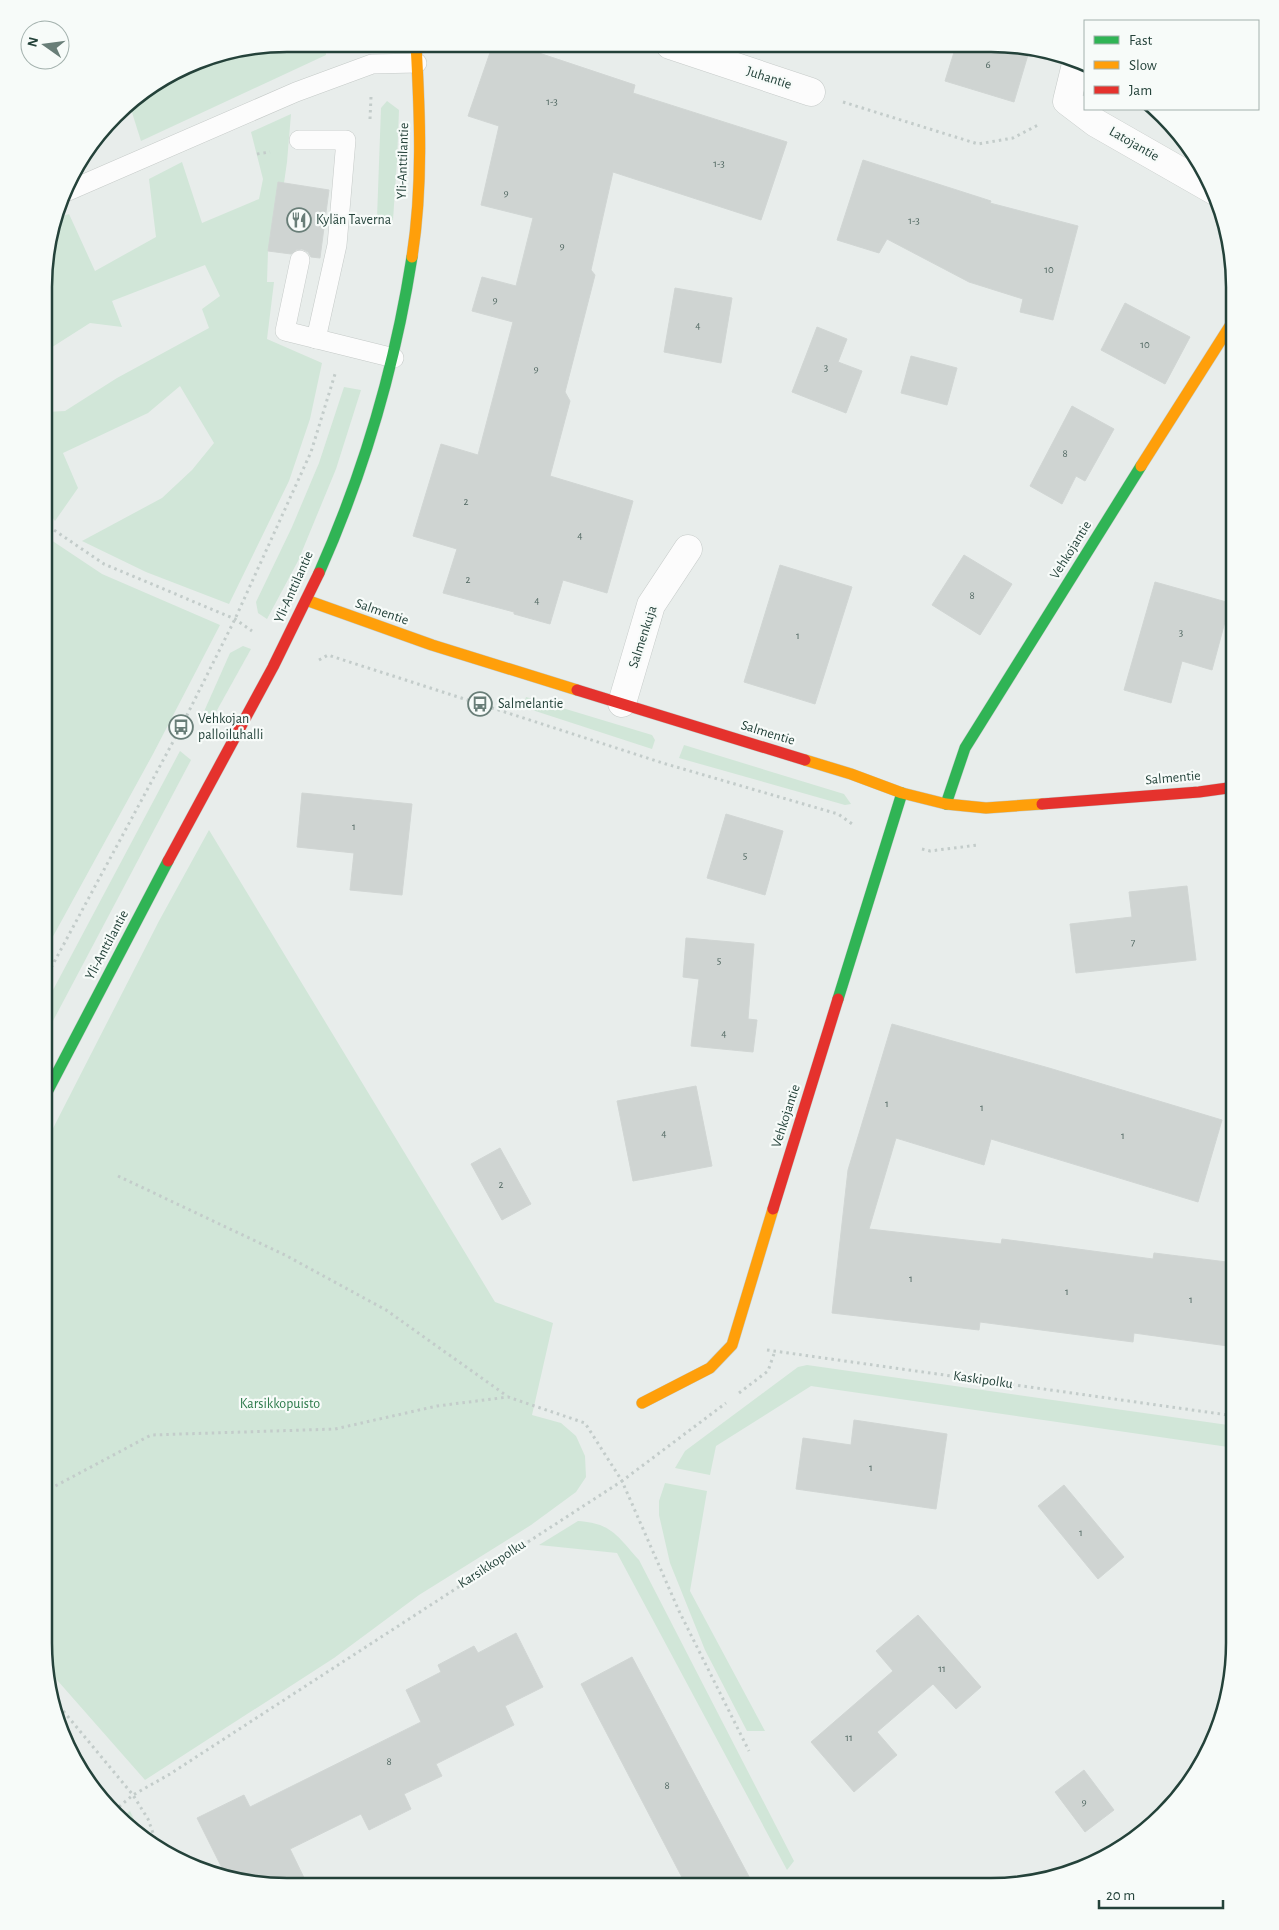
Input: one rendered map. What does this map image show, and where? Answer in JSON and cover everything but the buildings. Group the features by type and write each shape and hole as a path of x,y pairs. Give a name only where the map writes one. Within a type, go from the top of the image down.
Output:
{"street":[{"name":"Yli-Anttilantie","path":"52,1083 201,798 283,649 344,510 372,434 394,358 416,235 420,135 416,52"},
{"name":"Juhantie","path":"691,52 811,92"},
{"path":"1067,101 1075,68"},
{"name":"Latojantie","path":"1067,101 1096,122 1202,184"},
{"name":"Vehkojantie","path":"946,804 965,748 1226,332"},
{"name":"Salmenkuja","path":"622,703 651,605 688,549"},
{"name":"Salmentie","path":"306,600 432,645 851,774 902,793 946,804 986,808 1199,792 1226,788"},
{"name":"Vehkojantie","path":"642,1403 710,1368 732,1345 902,793"}],"lane":[{"path":"74,188 296,92 372,64 417,63"},
{"path":"299,140 346,140 337,245 316,339"},
{"path":"300,260 285,331 394,358"}],"path":[{"path":"370,127 372,64"},
{"path":"811,92 978,144 1014,138 1044,122 1067,101"},
{"path":"52,966 181,727 235,619 311,452 344,346"},
{"path":"52,529 104,564 235,619"},
{"path":"118,1176 285,1256 386,1310 508,1397 585,1423 622,1481 679,1611 749,1751"},
{"name":"Kaskipolku","path":"732,1345 1226,1415"},
{"path":"737,1394 768,1371 775,1351"},
{"path":"52,1488 151,1435 335,1429 437,1406 508,1397"},
{"name":"Karsikkopolku","path":"119,1807 133,1795 170,1774 622,1481 730,1400"},
{"path":"63,1709 133,1795 148,1819 154,1836"}],"green space":[{"path":"287,52 326,52 326,55 141,141 132,111 157,92 197,70 241,57"},
{"path":"387,101 399,110 393,220 377,218 381,108"},
{"path":"291,114 284,183 268,251 267,282 274,282 267,339 322,363 310,419 289,481 229,604 146,572 82,541 162,498 192,470 214,443 180,386 148,413 63,453 78,488 55,521 52,517 52,412 65,411 117,378 209,328 202,309 220,296 205,265 112,301 122,327 90,323 52,347 52,287 57,241 64,215 69,214 95,271 156,237 149,179 182,162 202,223 259,199 263,179 251,132"},
{"path":"344,387 361,390 336,469 298,561 267,619 258,613 256,602 292,527 319,463"},
{"path":"52,541 102,574 220,625 153,754 52,938"},
{"path":"243,646 251,649 211,721 202,716 230,653"},
{"path":"526,697 652,735 655,740 652,749 523,707"},
{"path":"684,745 844,794 851,804 845,805 679,758"},
{"path":"180,751 191,760 52,1023 52,992"},
{"name":"Karsikkopuisto","path":"209,830 495,1302 553,1323 532,1415 561,1423 576,1436 585,1456 586,1477 576,1492 531,1525 419,1595 334,1658 145,1780 56,1678 52,1643 52,1130 159,921"},
{"path":"807,1365 1226,1425 1226,1447 811,1386 716,1446 710,1475 675,1468 685,1451 798,1367"},
{"path":"665,1483 707,1491 690,1591 765,1731 747,1731 705,1650 670,1563 659,1515 659,1501"},
{"path":"578,1521 590,1522 607,1528 639,1560 794,1861 787,1870 617,1553 539,1545"},
{"path":"130,1811 135,1822 132,1819 126,1814"}],"traffic: fast":[{"path":"319,573 350,496 376,418 397,338 412,257"},
{"path":"946,804 965,748 1141,466"},
{"path":"838,999 902,793"},
{"path":"52,1083 168,861"}],"traffic: slow":[{"path":"412,257 419,178 416,52"},
{"path":"1141,466 1226,332"},
{"path":"306,600 432,645 577,690"},
{"path":"805,760 851,774 902,793 946,804 986,808 1042,804"},
{"path":"642,1403 710,1368 732,1345 773,1209"}],"traffic: jam":[{"path":"168,861 273,667 319,573"},
{"path":"577,690 805,760"},
{"path":"1042,804 1226,788"},
{"path":"773,1209 838,999"}],"place":[{"name":"Kylän Taverna","path":"299,220"},
{"name":"Salmelantie","path":"480,704"},
{"name":"Vehkojan palloiluhalli","path":"181,727"}]}
